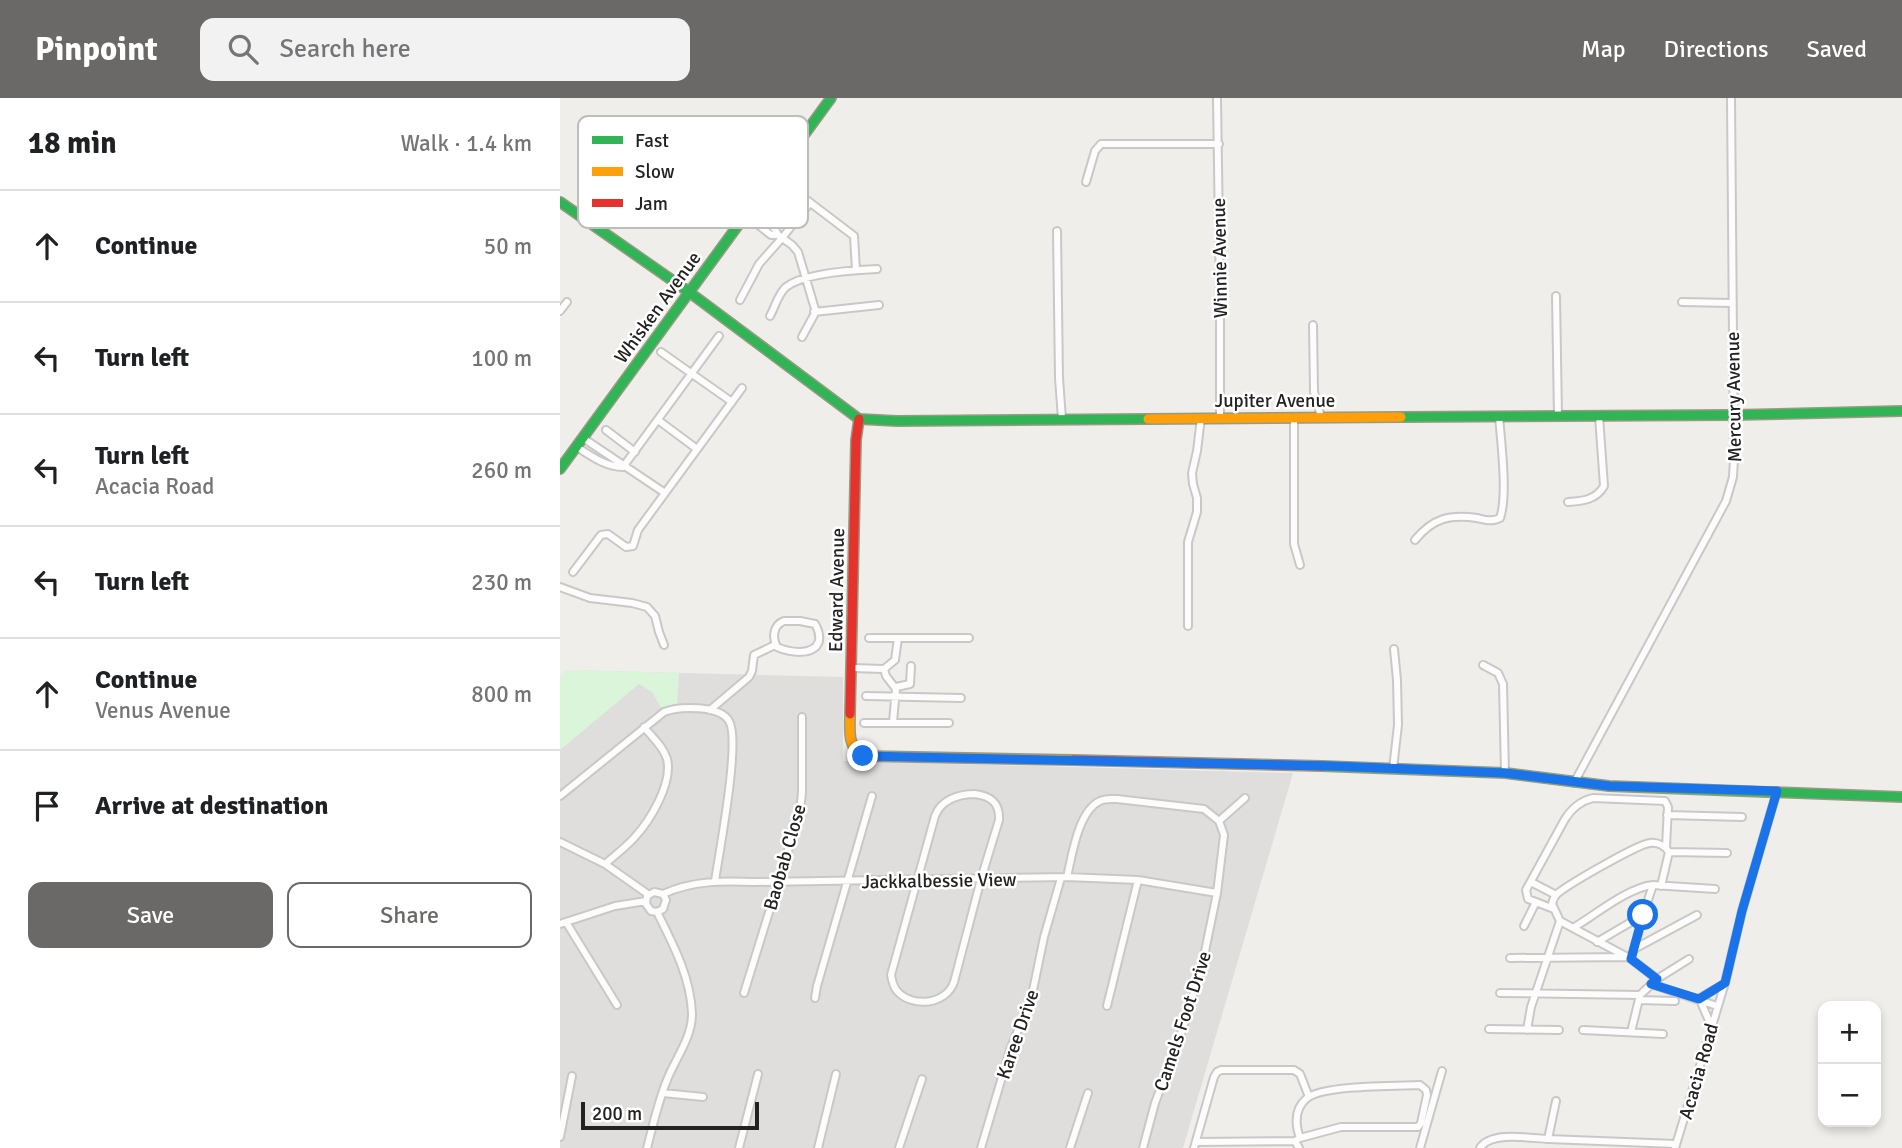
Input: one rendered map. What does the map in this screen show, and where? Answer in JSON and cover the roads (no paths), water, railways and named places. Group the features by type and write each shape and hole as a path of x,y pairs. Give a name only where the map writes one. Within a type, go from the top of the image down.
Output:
{"street":[{"name":"Whisken Avenue","path":"808,130 831,98"},
{"name":"Winnie Avenue","path":"1218,98 1220,418"},
{"name":"Mercury Avenue","path":"1574,783 1726,501 1733,477 1731,98"},
{"path":"1086,183 1095,151 1101,144 1219,144"},
{"path":"560,202 578,215"},
{"path":"808,204 810,202 854,236 856,270"},
{"path":"597,228 689,292 859,419"},
{"name":"Whisken Avenue","path":"560,469 736,228"},
{"path":"761,228 771,235 780,236"},
{"path":"776,228 780,236 798,252 806,278 814,312 802,337"},
{"path":"740,300 759,264 787,228"},
{"path":"1058,231 1059,378 1062,419"},
{"path":"770,316 787,287 806,278 877,269"},
{"path":"1556,296 1558,416"},
{"path":"560,312 567,302"},
{"path":"1682,302 1731,303"},
{"path":"814,312 879,305"},
{"path":"1314,325 1314,392 1321,417"},
{"path":"623,467 719,336"},
{"path":"662,352 732,402"},
{"path":"573,572 601,535 608,534 626,547 633,546 638,530 742,388"},
{"name":"Jupiter Avenue","path":"859,419 897,421 1733,415 1902,411"},
{"path":"1415,540 1428,527 1444,518 1500,518 1503,480 1499,416"},
{"path":"1568,502 1597,496 1604,486 1599,416"},
{"path":"1188,626 1188,542 1198,512 1192,477 1199,442 1200,418"},
{"path":"1294,418 1294,544 1300,565"},
{"name":"Edward Avenue","path":"859,419 856,440 851,744 855,751 863,756 1393,769"},
{"path":"658,420 697,449"},
{"path":"606,430 635,452"},
{"path":"583,438 665,493"},
{"path":"577,447 613,467 623,467"},
{"path":"560,587 590,598 647,607 655,616 664,645"},
{"path":"784,621 812,623 820,633 817,644 809,651 781,649 775,645 776,626 784,621"},
{"path":"869,638 969,638"},
{"path":"852,668 884,669 895,660 898,638"},
{"path":"710,710 749,677 754,655 775,645"},
{"path":"1394,649 1398,724 1393,769 1505,773 1609,786 1902,797"},
{"path":"1483,665 1498,673 1503,684 1505,773"},
{"path":"896,687 909,684 911,666"},
{"path":"884,669 886,676 896,687 893,722"},
{"path":"866,696 961,698"},
{"path":"560,796 655,717 670,709 717,711 730,722 733,738 715,881"},
{"name":"Baobab Close","path":"744,993 802,803 802,717"},
{"path":"864,723 949,723"},
{"path":"605,864 625,847 653,812 668,774 666,757 661,746 644,727"},
{"name":"Acacia Road","path":"1675,1146 1725,983 1742,911 1777,791"},
{"path":"971,794 990,798 997,805 999,814 981,879 952,987 939,999 924,1002 909,999 894,986 891,975 893,963 937,810 950,799 971,794"},
{"path":"815,998 872,796"},
{"path":"1554,909 1528,899 1526,894 1572,810 1593,798 1663,800 1667,804 1668,849 1657,886 1643,915 1629,958"},
{"name":"Karee Drive","path":"981,1148 1010,1050 1032,995 1044,937 1083,819 1093,806 1103,799 1117,799 1200,808 1207,810 1219,821"},
{"path":"1219,821 1245,799"},
{"path":"1667,815 1742,817"},
{"name":"Camels Foot Drive","path":"1143,1148 1155,1103 1180,1037 1202,966 1224,842 1219,821"},
{"path":"560,842 605,864 647,898 649,909 657,912 682,966 692,1013 687,1038 667,1079 646,1148"},
{"path":"1717,1006 1654,981 1629,958 1560,921 1552,901 1556,895 1597,869 1652,842 1668,849 1727,853"},
{"name":"Jackkalbessie View","path":"663,894 685,885 715,881 1064,878 1138,880 1217,893"},
{"path":"1107,1006 1138,880"},
{"path":"1531,882 1556,895"},
{"path":"1573,928 1631,891 1644,886 1715,890"},
{"path":"617,1005 563,923 647,898 657,891 663,894 666,903 663,909 657,912"},
{"path":"1524,926 1536,902"},
{"path":"1597,942 1643,915"},
{"path":"1634,949 1697,915"},
{"path":"1527,1030 1531,1007 1560,921"},
{"path":"1510,958 1629,958"},
{"path":"1631,1032 1639,997 1654,981 1689,959"},
{"path":"1700,999 1725,983"},
{"path":"1500,993 1538,992 1675,1001"},
{"path":"1700,999 1711,1025"},
{"path":"1489,1029 1559,1030"},
{"path":"1583,1030 1663,1034"},
{"path":"1298,1142 1297,1115 1302,1103 1315,1094 1362,1087 1420,1085 1425,1088 1427,1095 1418,1127 1344,1127 1298,1142 1195,1145 1214,1077 1220,1070 1294,1070 1300,1074 1309,1097"},
{"path":"1420,1148 1442,1071"},
{"path":"739,1148 758,1074"},
{"path":"818,1148 836,1074"},
{"path":"560,1137 572,1076"},
{"path":"899,1148 922,1079"},
{"path":"663,1093 703,1097"},
{"path":"1070,1148 1088,1093"},
{"path":"1548,1139 1556,1101"},
{"path":"1480,1148 1492,1139 1506,1138 1675,1146"}]}
